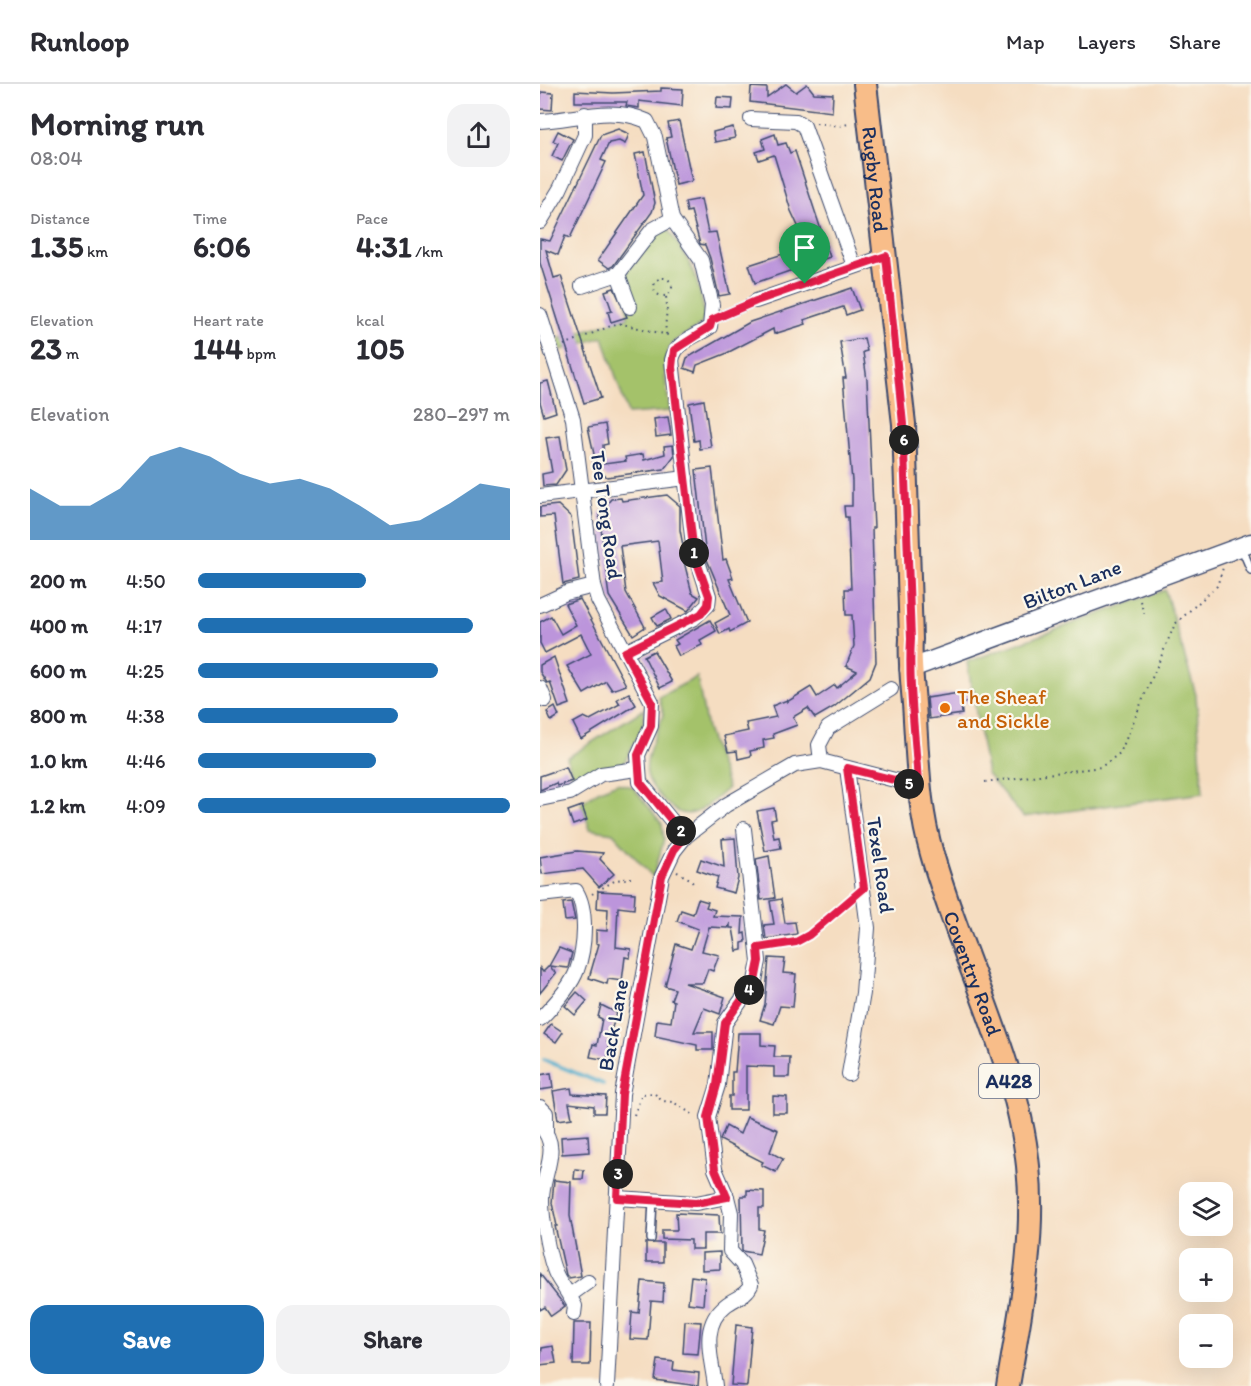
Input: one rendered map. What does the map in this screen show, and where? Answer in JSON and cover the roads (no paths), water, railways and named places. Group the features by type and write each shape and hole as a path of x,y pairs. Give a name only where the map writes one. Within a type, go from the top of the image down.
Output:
{"main road":[{"name":"Rugby Road","path":"866,84 903,424 911,639 909,669"},
{"name":"Coventry Road","path":"909,669 915,720 918,786 932,855 994,1028 1014,1098 1028,1164 1031,1211 1028,1264 1008,1386"}],"street":[{"path":"540,121 603,112 632,116 647,121 655,137 672,219 701,260 712,305 710,327 674,350 672,367 694,554 709,596 708,605 694,618 625,652"},
{"path":"540,222 560,189 585,135 585,114"},
{"path":"752,119 796,121 804,126 854,266"},
{"path":"582,286 618,274 652,230 672,219"},
{"path":"756,301 886,256"},
{"path":"618,274 630,307"},
{"name":"Tee Tong Road","path":"540,315 546,352 573,419 594,586 652,702 651,726 638,755 637,770"},
{"path":"540,496 686,478"},
{"name":"Bilton Lane","path":"909,669 1246,544"},
{"path":"540,605 566,592 594,586"},
{"path":"821,761 819,745 828,728 891,689"},
{"name":"Back Lane","path":"607,1386 622,1094 662,876 674,850 685,837 726,805 795,765 821,761 918,786"},
{"name":"Texel Road","path":"847,768 868,928 862,993 849,1074"},
{"path":"540,799 570,793 601,774 637,770 640,782 685,837"},
{"path":"716,1386 708,1348 710,1330 718,1311 747,1293 751,1285 742,1264 730,1251 731,1213 715,1169 708,1117 717,1085 725,1023 755,981 759,961 744,829"},
{"path":"540,895 576,891 582,900 584,924 577,970 553,1006 540,1018"},
{"path":"540,1107 546,1113 543,1129 552,1154 542,1200 557,1277 575,1306 574,1314"},
{"path":"617,1198 696,1203 727,1197"},
{"path":"570,1296 588,1282"}],"lane":[{"path":"712,320 756,301"},
{"path":"1246,544 1251,570"},
{"path":"651,1239 653,1200"}],"waterway":[{"path":"544,1060 603,1084"}],"place":[{"name":"The Sheaf and Sickle","path":"945,708"}]}
